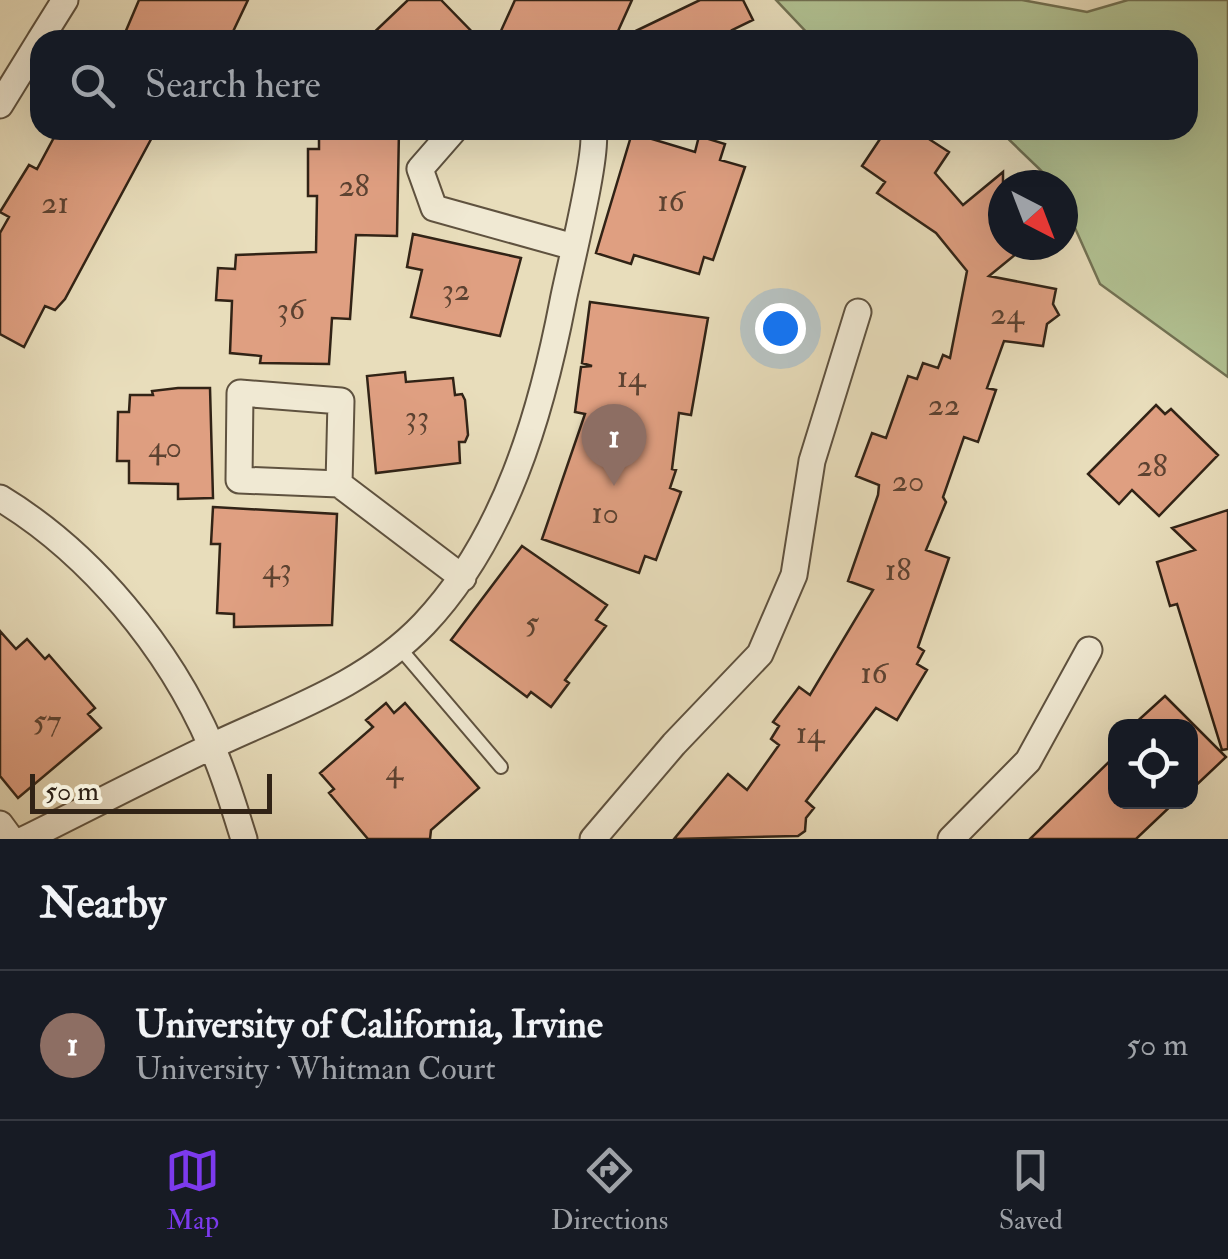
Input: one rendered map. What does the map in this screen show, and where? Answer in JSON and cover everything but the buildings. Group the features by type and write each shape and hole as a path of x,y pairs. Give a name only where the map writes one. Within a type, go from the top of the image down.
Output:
{"street":[{"path":"46,30 65,0"},
{"path":"0,105 30,56"},
{"path":"445,140 420,169 434,208 574,247"},
{"path":"25,839 212,746 306,706 370,669 422,626 463,578 513,478 538,407 574,247 591,140"},
{"path":"593,839 674,744 760,654 794,575 812,461 858,312"},
{"path":"339,484 340,401 240,393 239,480 339,484 463,578"},
{"path":"0,498 60,545 116,599 182,687 212,746 244,839"},
{"path":"952,839 1028,761 1089,650"},
{"path":"0,824 11,839"}],"lane":[{"path":"398,646 501,767"}],"green space":[{"path":"776,0 1022,0 1087,12 1128,0 1228,0 1228,377 1100,284 1078,235 1078,170 1040,170 1009,140 1198,140 1198,30 804,30"}],"place":[{"name":"University of California, Irvine","path":"614,486"}]}
